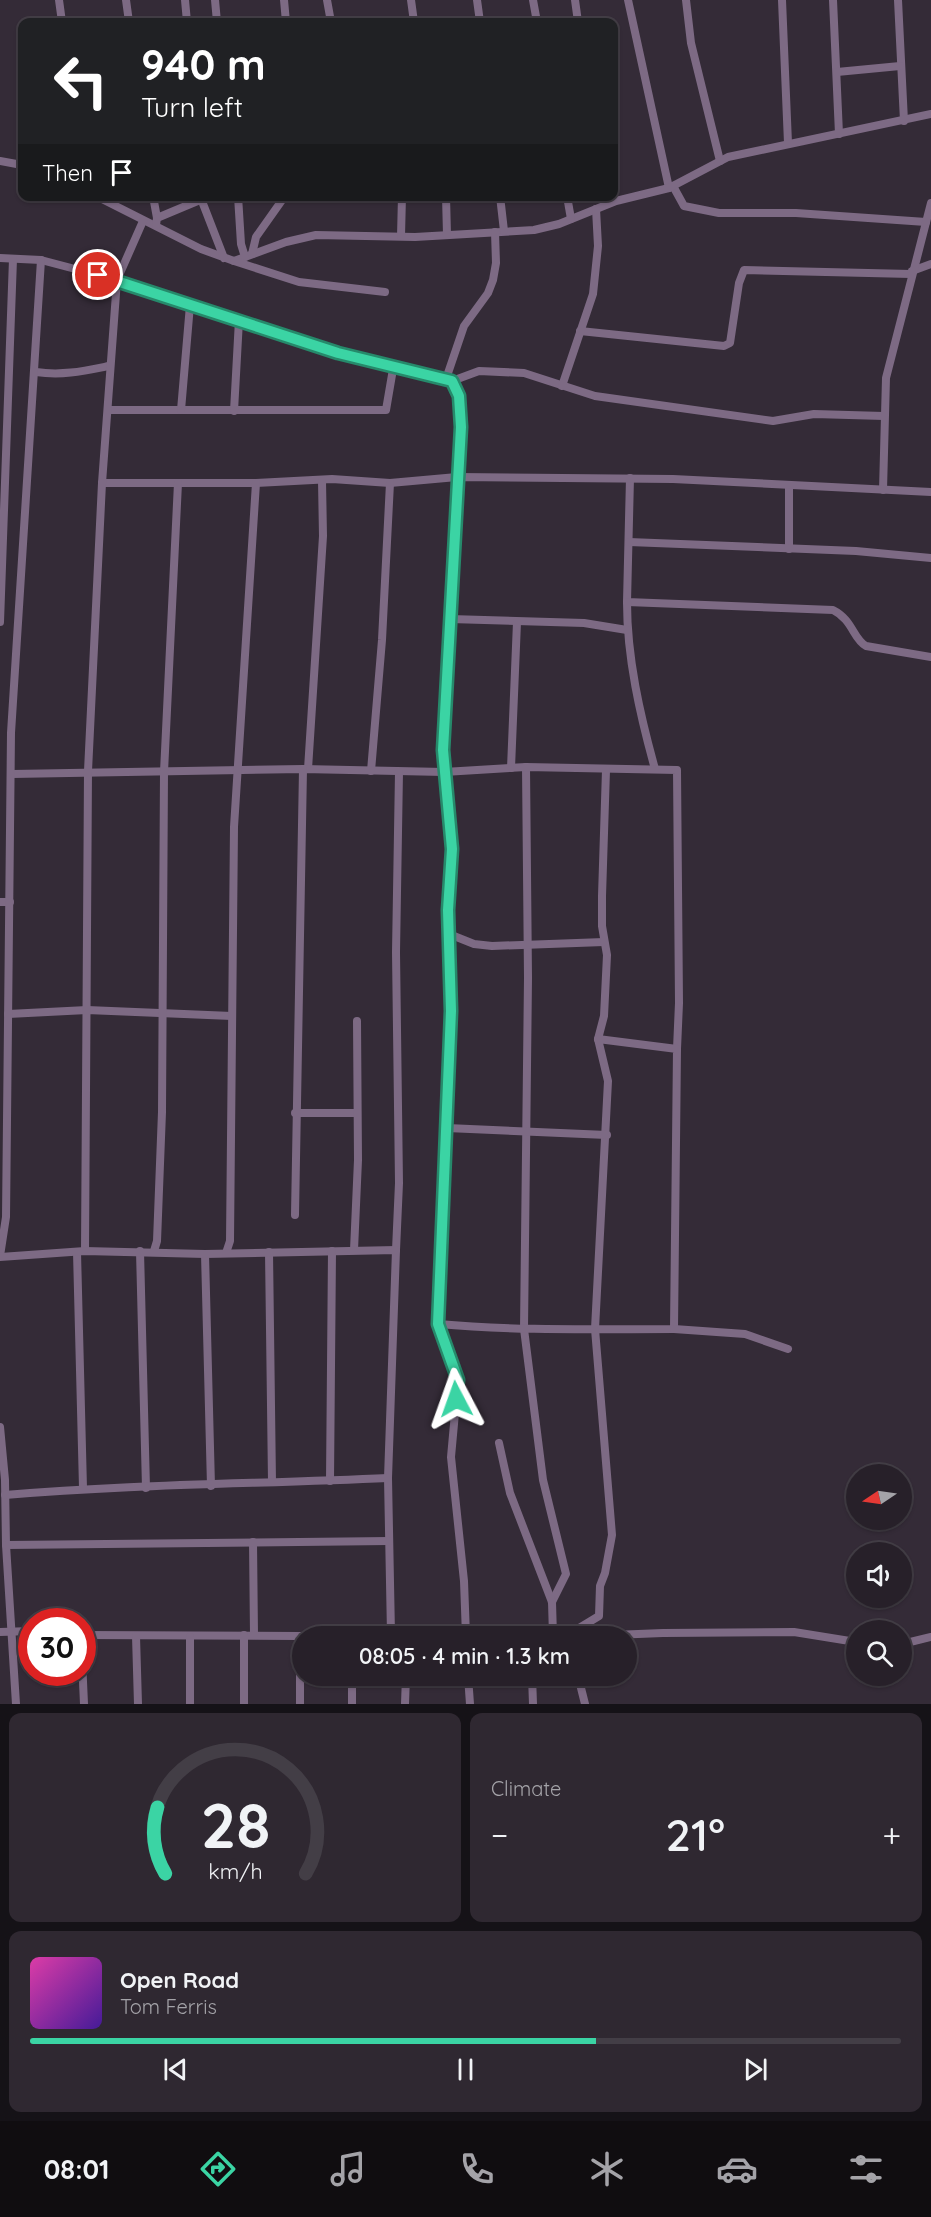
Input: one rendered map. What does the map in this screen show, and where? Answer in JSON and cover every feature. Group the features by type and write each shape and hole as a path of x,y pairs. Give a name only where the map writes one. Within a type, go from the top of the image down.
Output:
{"street":[{"path":"59,0 61,18"},
{"path":"126,0 128,18"},
{"path":"185,0 187,18"},
{"path":"215,0 217,18"},
{"path":"284,0 286,18"},
{"path":"327,0 330,18"},
{"path":"411,0 413,18"},
{"path":"477,0 479,18"},
{"path":"533,0 536,18"},
{"path":"574,0 577,18"},
{"path":"628,0 671,187 684,206 719,213 796,213 926,222"},
{"path":"686,0 691,43 720,161"},
{"path":"782,0 788,143"},
{"path":"833,0 839,134"},
{"path":"898,0 903,121"},
{"path":"837,72 900,66"},
{"path":"618,200 671,187 720,161 788,143 931,114"},
{"path":"0,161 18,164"},
{"path":"105,201 143,221 156,221 196,201"},
{"path":"154,201 156,221"},
{"path":"201,201 224,258"},
{"path":"238,201 242,244 249,255"},
{"path":"249,255 256,237 281,201"},
{"path":"401,236 402,201"},
{"path":"446,201 447,235"},
{"path":"449,380 464,326 478,308 493,280 500,231 500,201"},
{"path":"568,201 571,219"},
{"path":"234,261 299,238 316,236 447,235 534,230 571,219 616,201"},
{"path":"883,490 884,416 888,367 931,203"},
{"path":"562,386 593,294 597,273 596,209"},
{"path":"83,1488 81,1252 87,1010 88,771 102,483 117,280 143,221"},
{"path":"156,221 224,258 299,282 385,292"},
{"path":"0,258 41,260 117,280 393,369 449,380 479,371 525,373 595,396 773,421 814,414 884,416"},
{"path":"0,622 4,346 13,259"},
{"path":"41,260 36,372 12,733 6,1217 0,1257 81,1252 154,1251 205,1254 396,1250"},
{"path":"580,331 724,346 730,343 739,283 744,270 912,272 931,264"},
{"path":"181,411 190,305"},
{"path":"234,411 239,320"},
{"path":"36,372 56,375 72,374 110,366"},
{"path":"108,410 386,410 393,369"},
{"path":"449,380 456,386 460,411 444,772 452,849 448,934 451,1011 438,1324 458,1380 451,1457 464,1581 466,1626"},
{"path":"102,483 322,481 390,483 457,477 630,478 931,492"},
{"path":"630,478 627,630 642,723 655,769"},
{"path":"294,1215 306,769 323,536 322,481"},
{"path":"154,1251 157,1241 164,1014 164,772 178,483"},
{"path":"226,1253 230,1241 234,827 256,483"},
{"path":"371,771 382,640 390,483"},
{"path":"789,485 789,549"},
{"path":"629,542 856,551 931,558"},
{"path":"627,602 833,610 850,622 859,640 866,646 931,657"},
{"path":"450,619 584,623 627,630"},
{"path":"511,768 517,622"},
{"path":"12,774 306,769 444,772 526,767 677,770 679,1003 674,1329"},
{"path":"526,767 524,1329 543,1480 566,1574 552,1602"},
{"path":"582,1626 599,1616 600,1586 605,1573 612,1535 595,1329 607,1135 608,1081 598,1039 604,1016 607,955 604,942 602,896 606,770"},
{"path":"391,1626 388,1478 399,1183 396,952 399,772"},
{"path":"0,902 10,902"},
{"path":"448,934 474,944 527,946 604,942"},
{"path":"8,1014 87,1010 232,1016"},
{"path":"354,1250 357,1021"},
{"path":"598,1039 677,1048"},
{"path":"295,1113 357,1113"},
{"path":"447,1128 607,1135"},
{"path":"140,1251 146,1488"},
{"path":"330,1480 332,1251"},
{"path":"269,1252 272,1482"},
{"path":"205,1254 211,1486"},
{"path":"438,1324 524,1329 674,1329 745,1334 788,1349"},
{"path":"0,1427 16,1704"},
{"path":"499,1443 510,1493 552,1602 553,1626"},
{"path":"5,1495 83,1488 211,1486 388,1478"},
{"path":"6,1545 389,1541"},
{"path":"253,1542 254,1635"},
{"path":"0,1632 18,1630"},
{"path":"637,1634 794,1632 846,1640"},
{"path":"96,1635 292,1636"},
{"path":"244,1635 244,1704"},
{"path":"136,1636 138,1704"},
{"path":"190,1637 190,1704"},
{"path":"912,1642 931,1637"},
{"path":"83,1686 84,1704"},
{"path":"300,1686 300,1704"},
{"path":"352,1686 352,1704"},
{"path":"405,1704 406,1686"},
{"path":"469,1686 470,1704"},
{"path":"533,1686 534,1704"},
{"path":"580,1686 585,1704"}],"route":[{"path":"98,275 338,353 393,369 441,377 452,381 456,386 461,427 451,573 443,750 452,849 448,910 451,1011 438,1324 458,1380 456,1399"}]}
